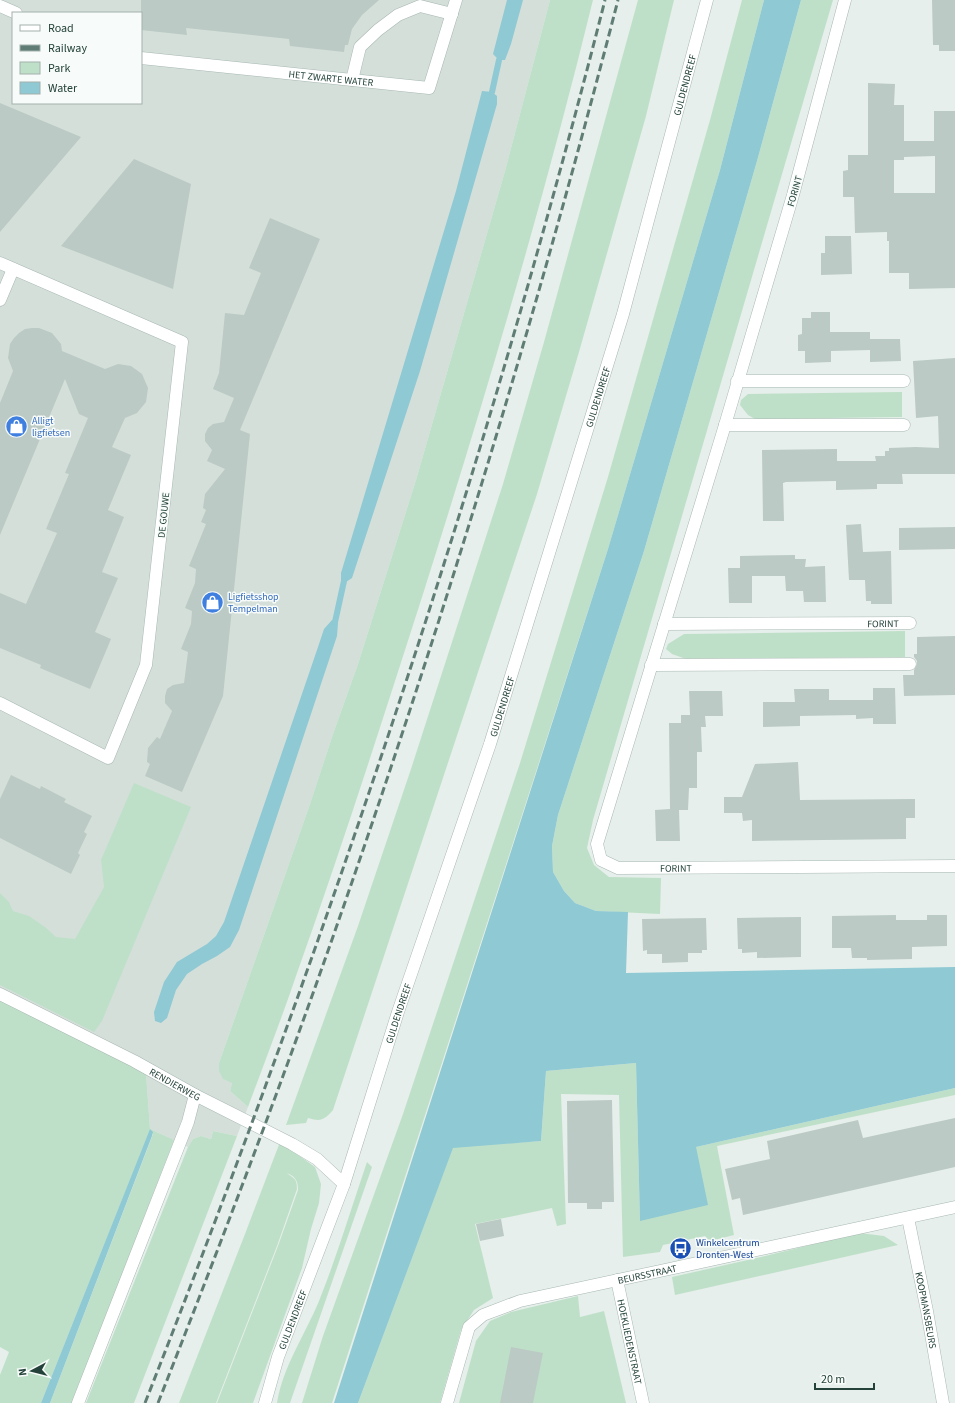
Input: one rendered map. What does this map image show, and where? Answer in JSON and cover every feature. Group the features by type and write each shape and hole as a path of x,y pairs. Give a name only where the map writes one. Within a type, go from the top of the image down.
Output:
{"street":[{"name":"HET ZWARTE WATER","path":"142,58 429,88 456,0"},
{"name":"GULDENDREEF","path":"265,1403 278,1357 344,1184 398,1012 490,744 621,322 707,0"},
{"name":"FORINT","path":"845,0 793,196 725,425 597,844 601,860 618,868 955,866"},
{"path":"0,6 14,12"},
{"path":"352,80 360,47 378,30 398,15 420,6 452,14"},
{"name":"DE GOUWE","path":"0,263 182,342 146,665 108,758 0,703"},
{"path":"0,300 13,269"},
{"path":"737,381 904,381"},
{"path":"725,425 904,425"},
{"name":"FORINT","path":"664,624 910,623"},
{"path":"651,665 910,664"},
{"name":"RENDIERWEG","path":"0,994 134,1061 195,1095 286,1141 317,1159 344,1184"},
{"path":"78,1403 188,1122 195,1095"},
{"name":"BEURSSTRAAT","path":"447,1403 469,1328 483,1315 520,1301 955,1207"},
{"name":"KOOPMANSBEURS","path":"908,1218 927,1310 943,1403"},
{"name":"HOEKLIEDENSTRAAT","path":"617,1280 643,1403"}],"shaded area":[{"path":"0,0 550,0 505,171 416,480 358,664 219,1063 232,1083 230,1091 248,1107 237,1136 213,1131 211,1139 201,1136 193,1139 188,1147 150,1129 146,1073 0,998"}],"green space":[{"path":"550,0 593,0 534,224 469,447 377,738 329,881 248,1107 230,1091 232,1083 223,1079 219,1071 219,1063 358,664 416,480 505,171"},
{"path":"638,0 674,0 646,116 537,494 333,1110 327,1116 319,1120 308,1118 306,1123 286,1125 358,926 411,769 503,484 544,342"},
{"path":"742,0 764,0 720,170 608,549 332,1403 302,1403 323,1336 403,1114 520,763 608,477 710,120"},
{"path":"801,0 833,0 593,820 587,848 594,865 609,877 661,878 660,914 596,911 575,903 564,891 553,872 552,846 558,815 644,551 757,161"},
{"path":"902,392 902,417 755,419 748,415 740,405 741,400 748,394"},
{"path":"905,631 905,657 686,659 672,654 666,649 668,644 684,634"},
{"path":"134,783 191,807 102,1021 94,1032 0,985 0,893 9,902 13,911 29,916 56,937 75,939 104,887 101,860"},
{"path":"0,998 146,1073 150,1129 174,1140 72,1403 50,1403 153,1134 150,1130 41,1403 0,1403 0,1375 9,1352 0,1347"},
{"path":"636,1063 640,1220 696,1147 955,1088 955,1095 717,1146 734,1235 710,1241 705,1236 663,1245 660,1252 623,1257 619,1095 561,1094 566,1224 557,1226 552,1208 475,1224 493,1298 474,1310 461,1330 440,1403 358,1403 453,1147 541,1141 546,1071"},
{"path":"213,1131 237,1136 134,1403 86,1403 188,1147 193,1139 201,1136 211,1139"},
{"path":"280,1142 315,1167 321,1184 319,1203 302,1268 253,1403 217,1403 278,1246 298,1190 296,1180 293,1176 287,1173 296,1181 297,1189 277,1246 216,1403 179,1403 245,1234"},
{"path":"367,1162 372,1167 290,1403 277,1403 289,1363 326,1284"},
{"path":"859,1233 884,1236 898,1245 675,1295 672,1277"},
{"path":"578,1296 580,1317 604,1311 626,1403 459,1403 476,1341 490,1321 511,1312"}],"water":[{"path":"507,0 523,0 505,60 499,60 493,54"},
{"path":"764,0 801,0 757,161 644,551 558,815 552,846 553,872 564,891 575,903 596,911 628,912 626,973 955,967 955,1088 696,1147 708,1205 640,1221 636,1063 546,1071 541,1141 453,1148 358,1403 334,1403 608,549 720,170"},
{"path":"482,91 492,92 497,96 497,104 420,371 352,578 346,582 341,580 341,573 456,191"},
{"path":"332,620 338,623 337,636 239,930 230,947 187,974 176,990 167,1018 161,1023 155,1021 154,1012 164,982 177,962 207,944 216,936 224,922 324,629"},
{"path":"150,1129 153,1132 152,1136 50,1403 41,1403"}],"building":[{"path":"141,0 379,0 362,15 352,29 348,45 345,45 344,52 290,46 289,39 243,34 186,28 187,35 142,30"},
{"path":"932,0 955,0 955,51 939,51 939,45 933,45"},
{"path":"868,83 895,84 894,105 904,105 904,141 934,141 934,111 955,111 955,288 909,289 909,273 889,273 889,241 887,241 887,232 855,233 854,197 843,197 843,171 848,170 848,155 868,155","holes":["935,156 935,193 894,193 894,160 904,160 904,157"]},
{"path":"0,103 81,137 0,232"},
{"path":"134,159 191,184 173,289 61,246"},
{"path":"270,218 320,239 240,430 250,434 223,696 182,792 145,776 150,764 147,762 148,748 157,737 160,739 172,711 165,703 167,689 173,685 184,683 188,652 181,649 191,624 192,611 185,608 195,583 196,569 189,566 206,524 201,522 206,510 203,508 205,494 225,469 207,461 212,450 205,441 205,434 208,428 213,424 224,422 234,398 213,389 219,373 225,313 244,315 261,273 249,268"},
{"path":"825,236 851,236 852,274 821,275 821,253 825,253"},
{"path":"811,312 830,312 830,332 870,332 870,339 900,339 901,361 870,362 870,350 831,351 831,362 805,363 805,351 798,351 798,335 802,334 802,318 811,318"},
{"path":"39,328 52,333 61,344 62,351 105,369 118,364 131,366 142,374 148,388 146,402 137,413 125,418 112,447 131,455 108,510 124,517 102,572 118,578 95,632 111,639 90,689 40,668 41,665 0,648 0,593 26,604 57,533 46,529 69,474 65,473 88,418 79,414 65,379 0,535 0,403 13,371 8,358 10,344 19,333 25,329"},
{"path":"955,358 955,474 902,474 903,484 877,484 877,489 836,490 836,481 786,482 783,483 784,521 763,521 762,450 837,449 837,461 876,461 875,456 885,456 885,451 889,451 889,448 939,448 938,416 916,418 913,361"},
{"path":"861,524 863,552 891,551 892,604 871,604 871,601 866,601 865,580 849,580 846,525"},
{"path":"955,527 955,549 899,550 899,528"},
{"path":"795,555 795,559 806,559 805,567 825,566 826,602 804,602 803,591 786,591 785,576 752,576 752,603 729,603 728,568 740,568 740,556"},
{"path":"955,636 955,695 904,696 903,675 914,675 914,670 917,664 914,654 917,654 917,637"},
{"path":"873,688 895,688 896,724 873,724 873,718 856,719 856,715 800,716 800,726 763,727 763,702 795,702 794,689 829,689 829,700 873,700"},
{"path":"689,691 722,691 723,716 705,716 706,727 701,727 702,752 697,752 697,788 689,788 688,810 679,810 680,841 656,841 655,810 670,809 669,723 681,723 681,715 690,715"},
{"path":"798,762 800,800 915,799 915,818 906,818 906,839 752,841 752,820 743,821 742,813 724,813 724,797 742,797 755,764"},
{"path":"11,775 40,789 41,786 66,799 64,802 92,816 84,832 87,834 78,853 80,855 71,874 0,838 0,799"},
{"path":"896,915 896,920 927,920 927,915 947,915 947,946 912,947 912,959 867,960 867,958 852,958 851,948 832,948 832,916"},
{"path":"801,917 801,957 757,958 757,952 742,953 742,949 738,949 737,918"},
{"path":"706,918 707,950 702,950 702,953 688,953 688,962 662,963 662,954 647,954 647,950 643,951 642,919"},
{"path":"612,1100 614,1202 602,1202 602,1209 587,1209 587,1203 568,1203 567,1101"},
{"path":"955,1118 955,1167 743,1215 740,1198 732,1200 725,1169 770,1159 767,1141 858,1120 863,1138"},
{"path":"501,1219 504,1236 480,1241 476,1224"},
{"path":"511,1347 543,1353 533,1403 500,1403"}],"waterway":[{"path":"492,92 499,60"},
{"path":"335,622 344,581"}],"railway":[{"path":"145,1403 276,1058 338,884 397,709 454,533 507,356 558,178 605,0"},
{"path":"158,1403 222,1239 283,1075 323,965 405,726 481,486 517,365 586,122 618,0"}],"place":[{"name":"Alligt ligfietsen","path":"16,426"},
{"name":"Ligfietsshop Tempelman","path":"213,602"},
{"name":"Winkelcentrum Dronten-West","path":"681,1248"}]}
